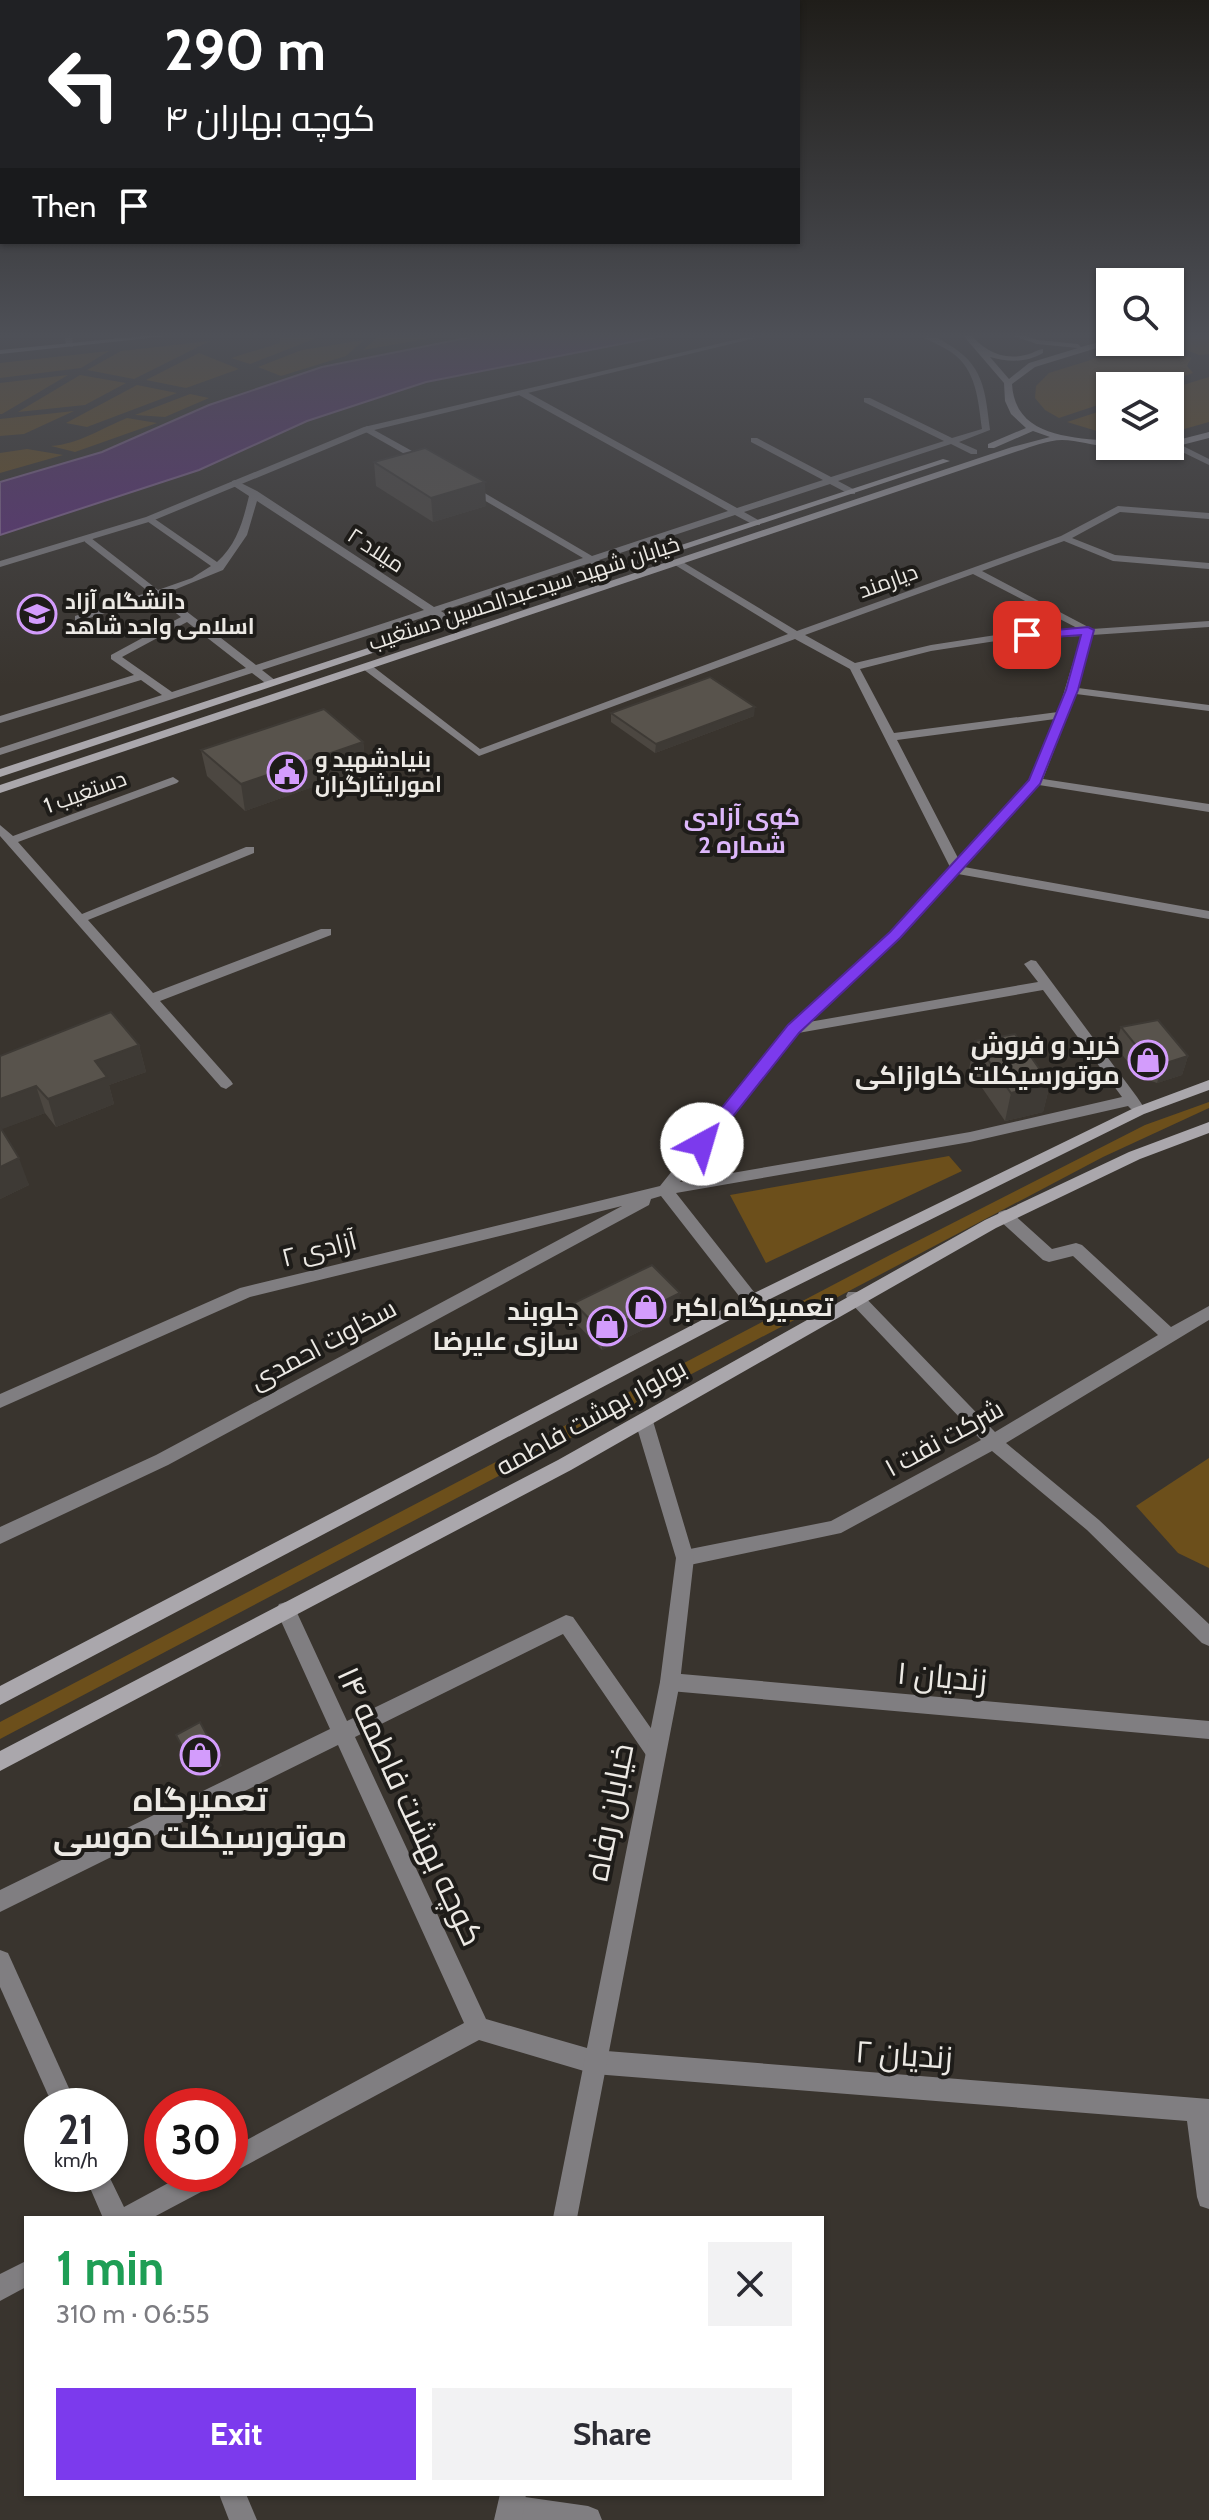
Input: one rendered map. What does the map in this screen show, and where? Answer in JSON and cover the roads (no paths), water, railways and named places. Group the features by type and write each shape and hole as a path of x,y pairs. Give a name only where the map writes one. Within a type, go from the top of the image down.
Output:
{"main road":[{"name":"خیابان شهید سیدعبدالحسین دستغیب","path":"0,773 977,451"},
{"name":"خیابان شهید سیدعبدالحسین دستغیب","path":"0,789 1010,451"},
{"name":"بولوار بهشت فاطمه","path":"0,1696 752,1301 1136,1105 1209,1085"},
{"name":"بولوار بهشت فاطمه","path":"0,1761 644,1421 854,1296 1005,1216 1159,1144 1209,1127"}],"street":[{"path":"0,564 88,540 149,519 314,451"},
{"path":"405,451 433,467"},
{"path":"626,451 757,523"},
{"path":"774,451 852,492"},
{"path":"9,731 76,712 172,697 430,610 927,451"},
{"path":"1184,451 1209,462"},
{"path":"459,482 611,571"},
{"name":"میلاد ۲","path":"235,483 453,624"},
{"path":"79,618 196,581 220,568 249,527 254,493"},
{"name":"دیارمند","path":"367,667 479,753 1064,538 1118,509 1209,516"},
{"path":"149,519 220,568"},
{"path":"1064,538 1113,558 1209,566"},
{"path":"88,540 252,671 272,683"},
{"path":"678,563 854,667 958,870"},
{"path":"974,571 1088,630"},
{"path":"172,697 115,657 186,619"},
{"path":"854,667 983,640 1088,630 1209,624"},
{"path":"665,1190 793,1029 895,935 958,870 1036,781 1072,690 1088,630"},
{"path":"9,731 76,712 142,676"},
{"path":"1072,690 1209,708"},
{"path":"890,737 1062,715"},
{"path":"0,752 9,731"},
{"name":"دستغیب 1","path":"10,841 173,781"},
{"path":"1036,781 1209,808"},
{"path":"0,829 226,1084"},
{"path":"80,919 250,850"},
{"path":"958,870 1209,915"},
{"path":"151,999 326,932"},
{"path":"665,1190 1136,1105 1031,964"},
{"path":"793,1029 1046,985"},
{"path":"665,1190 752,1301"},
{"name":"آزادی ۲","path":"0,1401 246,1292 665,1190"},
{"name":"سخاوت احمدی","path":"0,1536 162,1460 665,1190"},
{"path":"1005,1216 1049,1256 1076,1249 1169,1335"},
{"path":"854,1296 993,1442 1093,1525 1209,1637"},
{"name":"شرکت نفت ۱","path":"685,1558 835,1528 993,1442 1209,1312"},
{"name":"خیابان رفاه","path":"565,2216 670,1682 685,1558 644,1421"},
{"name":"کوچه بهشت فاطمه ۱۴","path":"286,1610 478,2028"},
{"path":"0,1901 566,1623 655,1751"},
{"name":"زندیان ۱","path":"670,1682 1209,1730"},
{"path":"0,1961 57,2088"},
{"path":"248,2152 478,2028"},
{"name":"زندیان ۲","path":"478,2028 594,2062 1203,2110"},
{"path":"1203,2110 1209,2197"},
{"path":"104,2192 115,2216"},
{"path":"132,2216 176,2192"},
{"path":"0,2288 24,2274"},
{"path":"233,2496 243,2520"},
{"path":"511,2508 588,2520"}],"place":[{"name":"دانشگاه آزاد اسلامی واحد شاهد","path":"37,614"},
{"name":"بنیادشهید و امورایثارگران","path":"287,772"},
{"name":"خرید و فروش موتورسیکلت کاوازاکی","path":"1148,1060"},
{"name":"تعمیرگاه اکبر","path":"646,1307"},
{"name":"جلوبند سازی علیرضا","path":"607,1326"},
{"name":"تعمیرگاه موتورسیکلت موسی","path":"200,1755"}],"district":[{"name":"کوی آزادی شماره 2","path":"742,830"}]}
